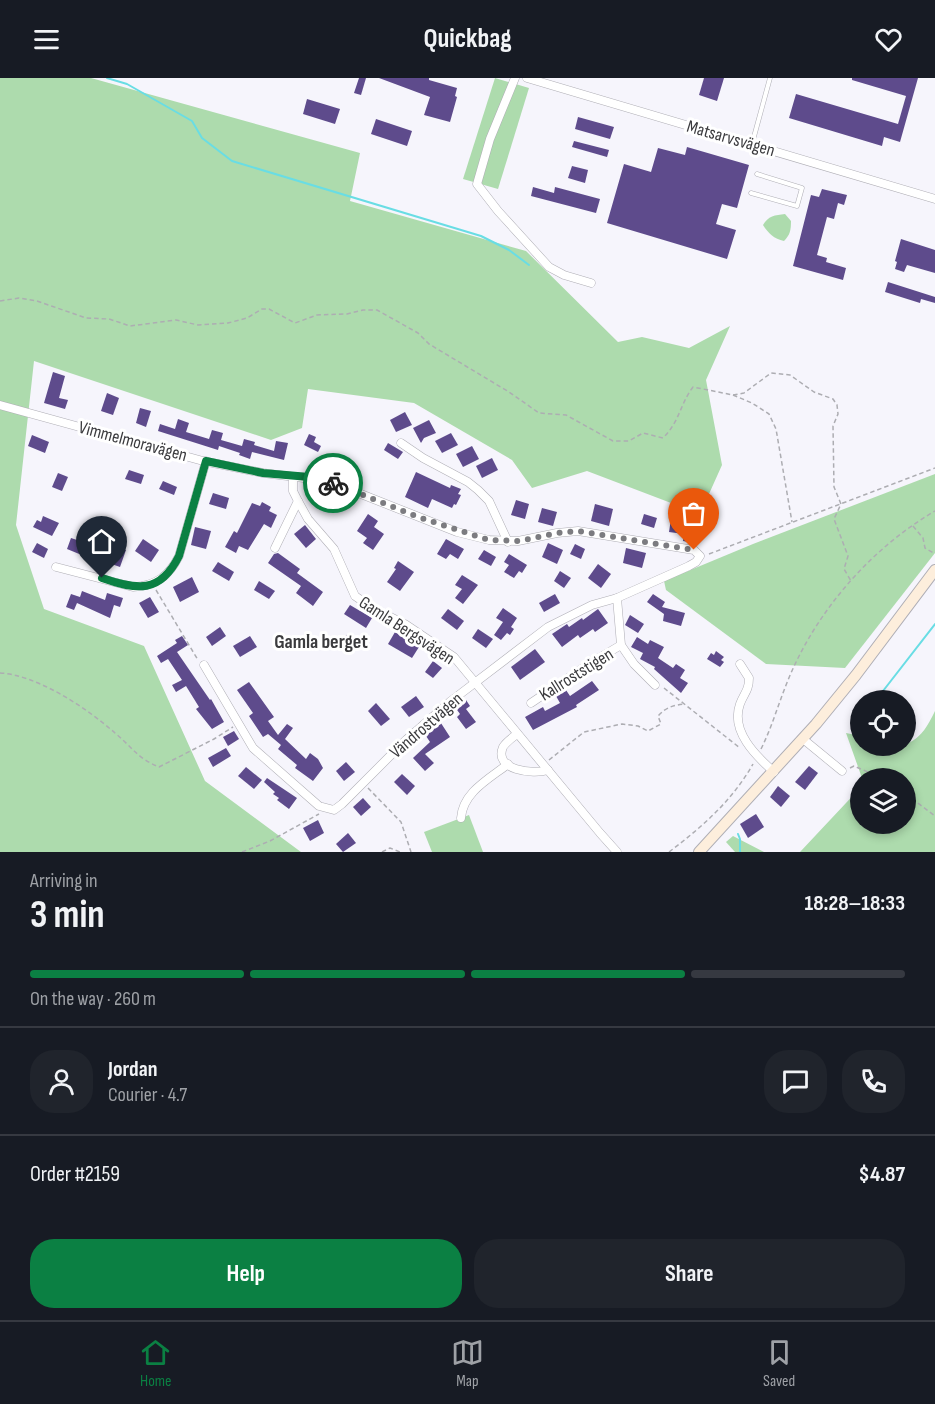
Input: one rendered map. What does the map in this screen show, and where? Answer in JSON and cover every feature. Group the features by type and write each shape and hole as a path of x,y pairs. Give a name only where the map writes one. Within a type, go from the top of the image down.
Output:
{"main road":[{"path":"699,852 803,739 856,675 935,570"}],"street":[{"path":"515,78 487,148 477,184 549,267 564,275 591,283"},
{"name":"Matsarvsvägen","path":"527,78 935,199"},
{"name":"Vimmelmoravägen","path":"0,405 206,461 263,473 328,481 457,531 489,540 508,542 530,540 557,533 578,531 694,550 700,556"},
{"path":"401,443 478,490 489,501 508,542"},
{"path":"56,567 133,587 153,584 166,576 179,556 206,461"},
{"name":"Gamla Bergsvägen","path":"293,477 293,491 298,501 308,519 334,549 355,596 374,609 405,624 450,654 617,852"},
{"path":"275,548 298,501"},
{"name":"Vändrostvägen","path":"328,810 336,809 406,740 451,701 548,627 592,605 617,598 689,566 700,556"},
{"name":"Kallroststigen","path":"617,598 621,645 633,664 655,685"},
{"name":"Kallroststigen","path":"531,703 589,663 621,645"},
{"path":"740,664 749,678 747,692 740,702 737,713 746,742 757,757 774,772"},
{"path":"204,665 253,748 297,788 319,806 328,810"},
{"path":"517,734 504,746 502,754 508,765 518,771 537,774 545,767"},
{"path":"803,739 842,771"},
{"path":"461,818 465,800 478,787 508,765"}],"lane":[{"path":"752,144 770,78"},
{"path":"751,193 797,206 801,188 757,174"}],"path":[{"path":"0,301 19,298 37,301 86,318 109,319 130,326 176,320 198,325 228,323 247,318 262,309 269,309 295,323 317,315 376,310 418,333 429,344 509,392 516,399 526,402 539,413 566,415 613,441 629,441 643,433 663,438 671,429 693,387 733,395 752,402 769,414 776,429 792,523"},
{"path":"733,395 744,393 771,373 790,375 814,392 832,399 837,405 838,414 833,426 834,487 841,504 834,519 848,556 844,569 851,581"},
{"path":"700,556 737,545 935,468"},
{"path":"669,852 698,831 743,782 757,757 792,670 828,610 872,559 913,525 935,511"},
{"path":"913,525 923,538 926,549 935,554"},
{"path":"153,584 184,638 202,666 204,665"},
{"path":"0,673 12,674 58,694 87,711 116,733 145,762 159,767 238,725"},
{"path":"667,690 744,751 757,757"},
{"path":"545,767 584,732 622,724 638,726 648,731 660,724 658,716 664,710 685,704"},
{"path":"842,771 854,766 859,768"},
{"path":"363,782 401,822 411,852"},
{"path":"916,802 935,816"},
{"path":"242,852 270,841 328,810"},
{"path":"382,852 390,848 399,852"}],"green space":[{"path":"0,78 91,78 360,153 350,201 526,251 618,342 642,337 689,348 730,326 706,380 722,465 700,514 587,471 532,488 512,460 414,403 308,389 302,428 271,440 34,361 16,525 44,609 144,646 205,781 301,852 0,852"},
{"path":"495,78 529,88 498,189 463,179"},
{"path":"785,214 791,224 789,234 784,241 777,239 763,225 772,216"},
{"path":"935,474 935,553 845,668 766,664 666,590 664,581"},
{"path":"935,711 935,852 800,852 850,799 850,834 916,834 916,768 858,768 854,756 916,756 916,738"},
{"path":"469,815 483,852 432,852 424,832"},
{"path":"733,836 764,852 735,852 726,842"}],"building":[{"path":"359,78 366,78 361,95 354,93"},
{"path":"379,78 429,78 429,80 457,88 455,96 457,97 450,122 424,115 430,97"},
{"path":"704,78 724,78 717,101 699,95"},
{"path":"852,78 918,78 900,142 884,137 882,146 789,118 796,94 898,124 906,96 852,80"},
{"path":"307,99 340,109 335,124 303,114"},
{"path":"578,117 614,127 610,139 575,129"},
{"path":"376,119 412,131 407,146 371,134"},
{"path":"574,141 609,150 607,157 572,147"},
{"path":"687,147 749,165 737,208 722,204 716,224 736,230 727,259 607,223 624,164 651,172 658,148 685,155"},
{"path":"572,166 588,170 585,183 568,178"},
{"path":"533,187 554,193 555,187 600,199 596,213 531,196"},
{"path":"822,189 847,195 844,205 838,203 834,219 827,217 817,255 827,258 826,262 846,268 843,280 793,266 811,195 819,197"},
{"path":"901,239 935,250 935,273 907,265 904,272 895,269"},
{"path":"888,282 935,297 935,303 921,299 920,303 885,292"},
{"path":"53,372 65,376 59,398 68,400 65,409 44,403"},
{"path":"107,393 119,398 113,415 101,411"},
{"path":"140,408 151,411 146,427 136,423"},
{"path":"405,412 412,425 396,432 390,420"},
{"path":"178,419 189,423 186,432 209,439 212,430 223,433 221,440 242,446 244,439 255,442 254,445 274,451 276,441 288,443 284,460 252,452 250,459 219,446 218,450 158,431 160,424 175,429"},
{"path":"429,420 436,433 424,438 421,443 413,428"},
{"path":"451,433 458,445 442,453 435,441"},
{"path":"309,434 316,437 314,442 321,446 318,452 304,445"},
{"path":"32,435 49,442 45,453 28,446"},
{"path":"388,443 403,452 398,459 384,450"},
{"path":"472,446 479,459 463,467 456,454"},
{"path":"492,458 498,470 482,478 476,466"},
{"path":"129,470 144,475 141,484 125,479"},
{"path":"416,472 450,488 451,485 461,489 456,505 454,504 452,508 432,499 428,508 405,497"},
{"path":"58,473 68,477 62,491 52,487"},
{"path":"163,481 177,487 174,495 159,489"},
{"path":"213,493 229,498 226,509 209,504"},
{"path":"516,500 529,504 525,519 511,515"},
{"path":"262,502 271,507 269,511 277,515 271,528 264,524 248,550 239,546 236,553 225,547 234,531 237,533 252,503 260,506"},
{"path":"595,504 613,509 609,526 591,521"},
{"path":"542,508 557,512 553,526 538,522"},
{"path":"368,514 378,521 374,527 384,534 373,550 363,543 367,538 357,531"},
{"path":"644,514 657,518 654,528 641,524"},
{"path":"43,516 59,523 52,536 33,527 37,520 41,522"},
{"path":"671,519 697,523 694,543 683,541 684,534 669,532"},
{"path":"305,525 316,539 306,548 294,534"},
{"path":"195,527 211,531 206,549 191,545"},
{"path":"71,538 94,542 93,546 112,553 114,546 126,550 120,567 67,549"},
{"path":"143,539 159,550 151,562 135,551"},
{"path":"446,539 464,549 458,559 450,554 446,559 437,554"},
{"path":"37,543 48,549 44,558 32,552"},
{"path":"548,543 563,550 557,564 542,557"},
{"path":"575,544 585,549 581,559 570,554"},
{"path":"626,548 646,553 642,568 623,563"},
{"path":"484,550 496,557 491,566 478,559"},
{"path":"278,553 300,569 297,573 323,592 313,606 296,593 301,586 268,563 274,554"},
{"path":"509,554 527,565 522,573 519,571 514,578 504,572 509,565 504,562"},
{"path":"398,561 414,572 400,591 387,582 396,569 394,568"},
{"path":"218,562 234,572 229,581 212,571"},
{"path":"598,564 611,574 601,588 588,578"},
{"path":"560,571 571,578 564,588 554,581"},
{"path":"462,575 478,585 463,604 455,598 462,589 455,585"},
{"path":"192,577 199,592 180,602 173,587"},
{"path":"259,581 275,591 269,599 254,590"},
{"path":"82,591 105,600 107,593 123,598 120,607 114,605 110,618 77,603 74,610 66,607 71,594 80,597"},
{"path":"555,594 560,603 544,612 539,603"},
{"path":"653,594 665,602 662,607 685,613 681,626 663,621 664,614 647,602"},
{"path":"150,597 159,612 148,618 139,603"},
{"path":"350,605 372,618 366,628 344,614"},
{"path":"503,608 517,618 511,627 514,629 510,635 507,633 501,640 494,635 503,622 496,618"},
{"path":"448,609 464,621 457,630 441,618"},
{"path":"598,609 608,623 595,632 593,629 580,638 578,635 562,647 552,634 567,624 569,627 582,618 583,620"},
{"path":"630,615 644,624 638,633 625,625"},
{"path":"220,627 226,636 212,646 206,637"},
{"path":"478,629 493,639 486,648 472,638"},
{"path":"395,632 419,647 412,658 388,644"},
{"path":"348,634 358,646 347,654 337,642"},
{"path":"182,636 188,645 177,652 211,699 224,722 212,729 196,709 199,707 186,686 176,692 172,685 182,680 168,659 161,663 157,656 177,643 175,640"},
{"path":"250,636 257,647 240,657 233,646"},
{"path":"637,637 648,644 650,640 664,647 658,658 673,668 676,664 685,670 680,678 688,683 681,693 654,669 655,667 640,659 643,653 631,647"},
{"path":"535,649 545,662 520,680 511,667"},
{"path":"716,651 724,657 721,660 724,662 720,667 707,659 711,653 714,655"},
{"path":"433,661 442,668 433,678 425,672"},
{"path":"592,681 599,690 576,705 577,707 533,730 525,717 543,707 545,711 560,703 556,696 566,690 570,696"},
{"path":"249,682 274,717 268,721 278,735 287,724 293,728 285,739 306,759 310,753 318,759 323,768 313,781 295,768 297,765 278,749 281,745 268,734 263,737 249,716 253,713 237,690"},
{"path":"416,696 424,707 409,717 401,707"},
{"path":"466,700 470,706 466,709 476,722 466,729 457,717 460,714 455,707"},
{"path":"376,703 390,719 381,726 368,711"},
{"path":"439,720 450,737 425,754 434,763 425,771 413,758 430,742 424,733"},
{"path":"234,731 239,739 228,746 223,737"},
{"path":"226,748 231,756 213,767 208,758"},
{"path":"346,762 355,772 344,781 336,771"},
{"path":"809,766 818,773 805,790 795,782"},
{"path":"246,767 262,780 254,789 238,776"},
{"path":"402,774 415,786 407,795 394,782"},
{"path":"267,778 297,798 289,809 277,800 279,798 273,794 275,792 264,782"},
{"path":"778,786 790,796 781,807 770,797"},
{"path":"363,798 371,807 361,816 353,807"},
{"path":"756,814 764,827 748,838 740,824"},
{"path":"318,820 324,833 310,841 303,828"},
{"path":"348,833 356,843 343,852 336,844"}],"waterway":[{"path":"107,78 127,84 192,121 202,138 232,161 481,236 509,250 529,265"},
{"path":"884,690 935,624"},
{"path":"738,834 740,852"}],"way so far":[{"path":"333,483 476,538 519,541 578,531 694,550"}],"district":[{"name":"Gamla berget","path":"321,641"}],"route":[{"path":"102,578 125,586 143,587 166,576 179,556 206,461 263,473 318,478 333,483"}]}
